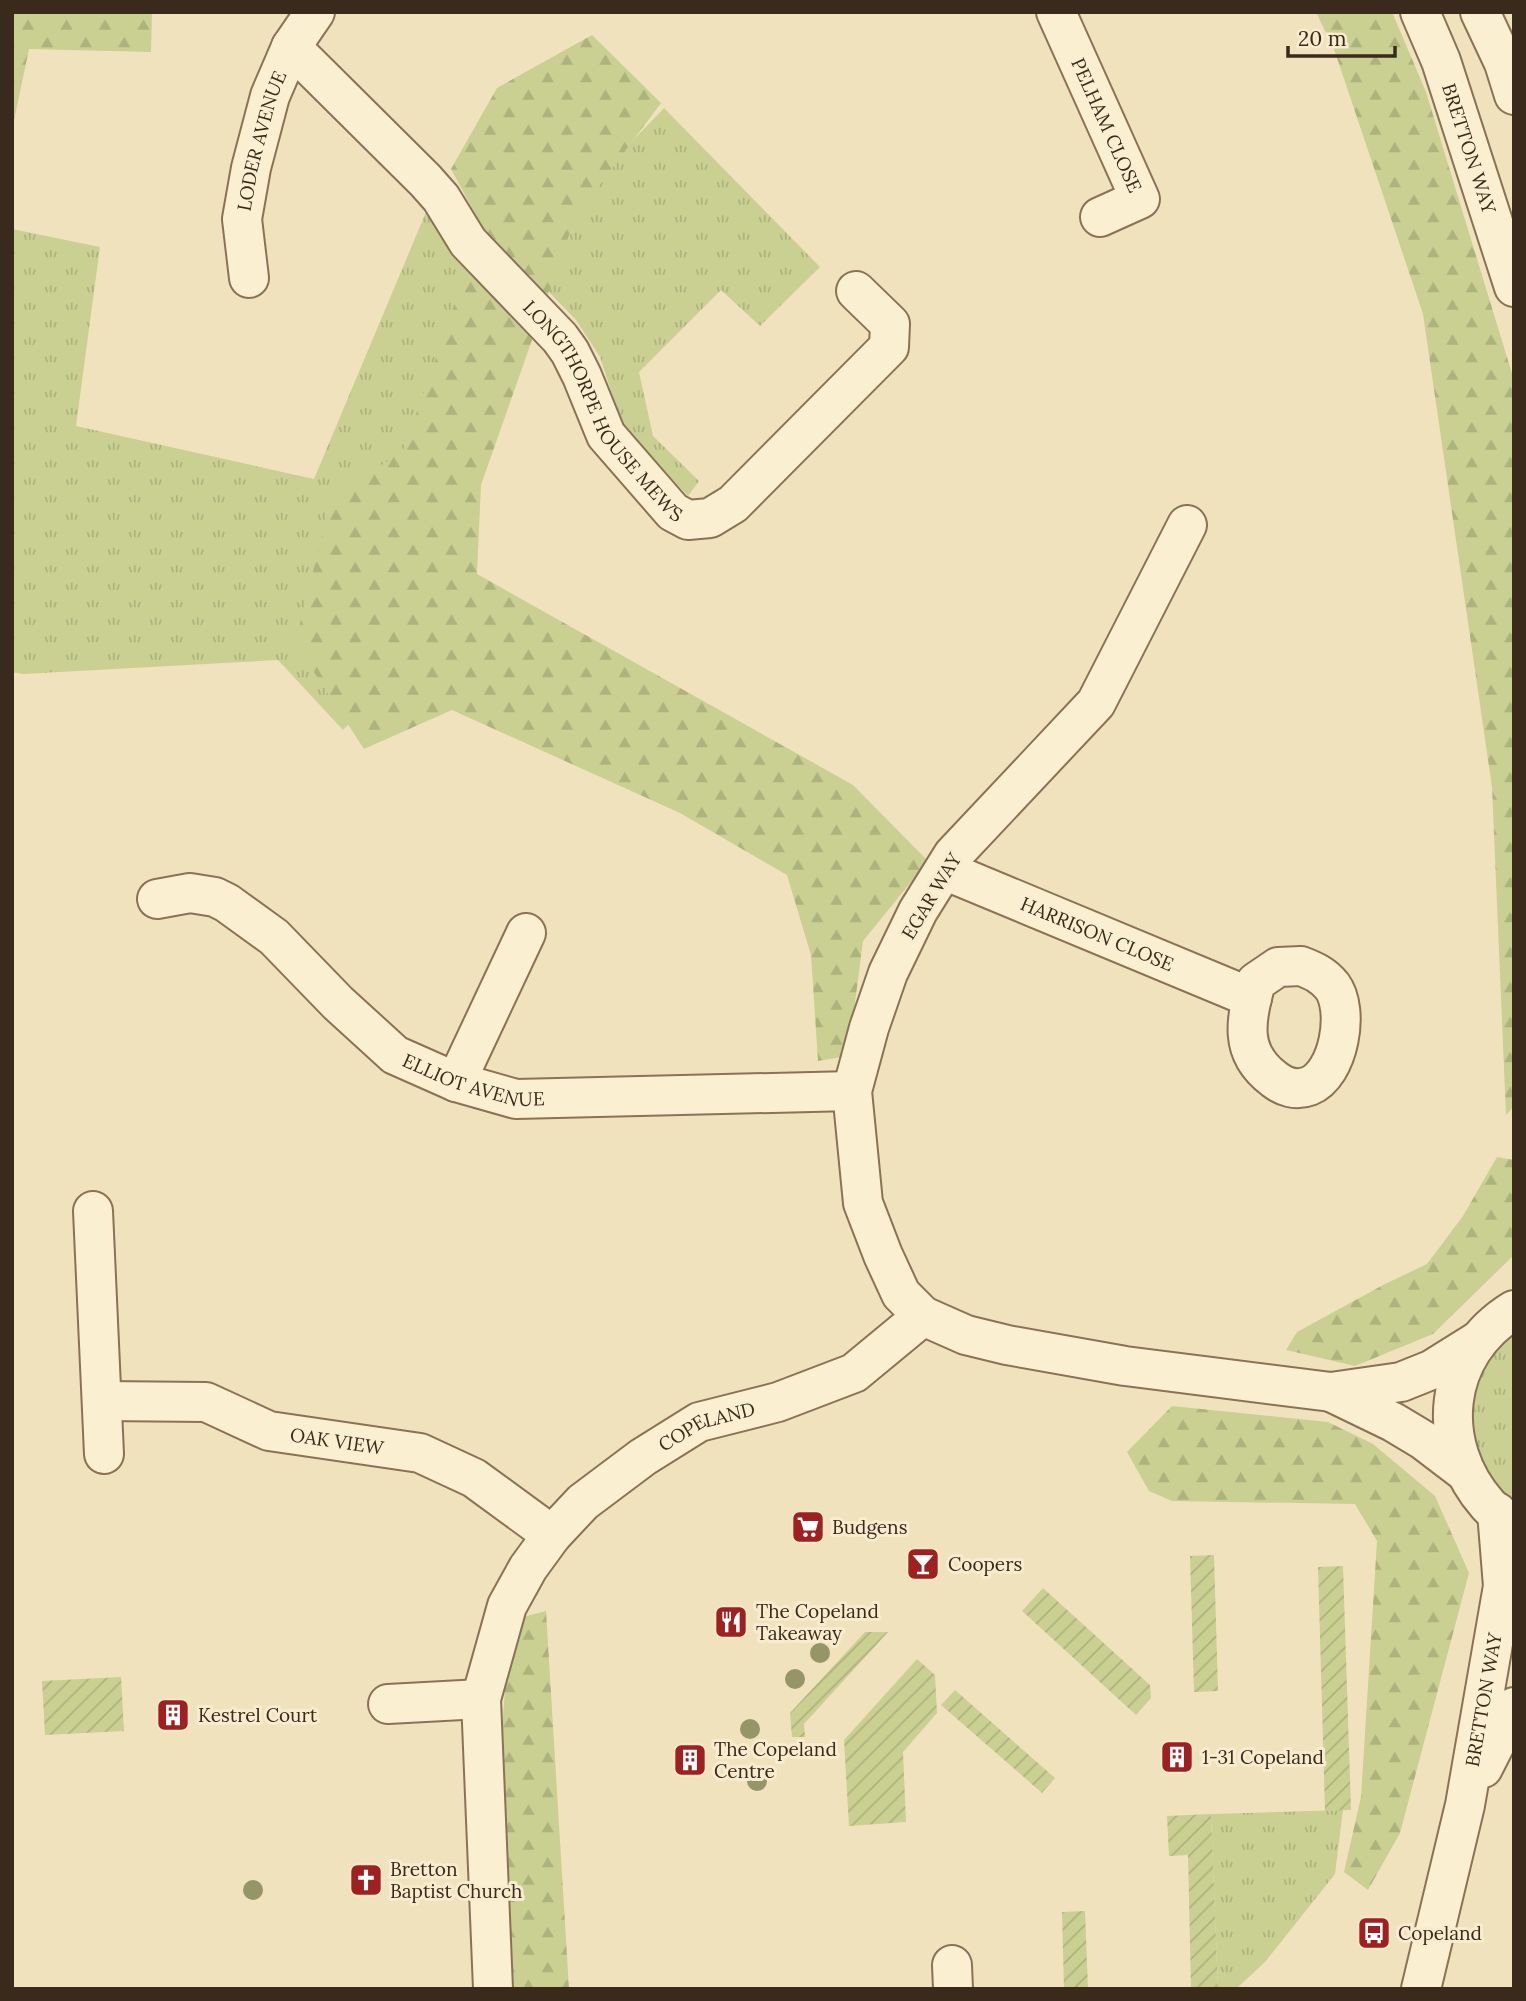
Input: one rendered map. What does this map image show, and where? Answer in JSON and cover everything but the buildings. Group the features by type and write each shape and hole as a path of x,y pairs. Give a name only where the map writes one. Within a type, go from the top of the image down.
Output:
{"street":[{"name":"LODER AVENUE","path":"248,278 242,219 251,168 270,96 291,47 315,12"},
{"name":"PELHAM CLOSE","path":"1056,12 1140,200 1100,217"},
{"name":"BRETTON WAY","path":"1420,12 1441,61 1514,287"},
{"path":"1480,12 1504,63 1514,95"},
{"name":"LONGTHORPE HOUSE MEWS","path":"291,47 425,180 441,198 468,242 560,338 582,376 606,435 673,512 688,520 710,518 733,504 889,347 890,324 856,291"},
{"name":"EGAR WAY","path":"923,1316 901,1294 863,1203 852,1091 869,1028 888,973 918,911 953,855 1096,703 1187,525"},
{"name":"HARRISON CLOSE","path":"944,870 1252,998"},
{"name":"ELLIOT AVENUE","path":"157,899 190,893 215,897 227,903 274,937 338,1003 396,1055 456,1082 516,1099 852,1091"},
{"path":"456,1082 526,933"},
{"path":"93,1211 104,1454"},
{"path":"923,1316 967,1335 1007,1345 1125,1366 1331,1392 1401,1382 1431,1370 1479,1340 1514,1310"},
{"name":"COPELAND","path":"494,1989 481,1699 507,1606 528,1568 552,1535 583,1502 643,1457 699,1422 778,1402 854,1373 923,1316"},
{"path":"1479,1340 1461,1370 1452,1404 1454,1439 1465,1472 1489,1506 1506,1518"},
{"path":"1331,1392 1403,1428 1465,1472"},
{"name":"OAK VIEW","path":"102,1401 206,1402 269,1431 420,1453 474,1478 552,1535"},
{"name":"BRETTON WAY","path":"1421,1989 1465,1805 1503,1586 1506,1518"},
{"path":"388,1704 481,1699"},
{"name":"BRETTON WAY","path":"1465,1805 1514,1707"}],"green space":[{"path":"12,12 152,12 151,52 29,49 12,130"},
{"path":"1316,12 1392,12 1426,92 1514,380 1514,1106 1506,1115 1492,787 1423,314 1335,52"},
{"path":"592,35 661,103 575,218 481,485 477,574 853,785 928,861 863,941 848,1056 818,1061 811,955 787,875 680,813 452,710 364,749 295,643 332,497 403,451 482,227 451,169 497,88"},
{"path":"664,108 820,267 760,326 721,290 639,372 653,436 699,481 688,496 622,425 600,357 576,320 518,260"},
{"path":"442,174 523,276 448,622 343,730 278,660 23,674 12,672 12,229 100,247 76,426 314,479"},
{"path":"1497,1157 1514,1160 1514,1255 1433,1334 1355,1366 1286,1350 1297,1332 1427,1264 1463,1216"},
{"path":"1514,1310 1514,1525 1465,1472 1461,1370"},
{"path":"1172,1406 1328,1422 1373,1444 1435,1496 1469,1573 1400,1833 1368,1890 1344,1872 1361,1797 1377,1541 1355,1504 1172,1501 1149,1491 1127,1452"},
{"path":"1214,1555 1218,1691 1194,1692 1190,1556"},
{"path":"1343,1566 1351,1810 1325,1811 1318,1567"},
{"path":"1043,1588 1150,1685 1151,1698 1136,1715 1022,1611"},
{"path":"546,1611 569,1989 509,1989 497,1793 506,1677 519,1618"},
{"path":"865,1632 888,1632 804,1724 805,1737 792,1737 790,1713"},
{"path":"917,1659 935,1675 937,1713 903,1752 906,1822 849,1826 844,1740"},
{"path":"121,1677 124,1731 45,1735 42,1681"},
{"path":"955,1690 1055,1778 1042,1793 941,1705"},
{"path":"1343,1810 1335,1874 1265,1962 1236,1989 1218,1989 1211,1814"},
{"path":"1211,1814 1218,1989 1191,1989 1188,1855 1169,1856 1167,1816"},
{"path":"1085,1911 1088,1989 1064,1989 1062,1912"}],"place":[{"name":"Budgens","path":"808,1527"},
{"name":"Coopers","path":"923,1564"},
{"name":"The Copeland Takeaway","path":"731,1622"},
{"name":"Kestrel Court","path":"173,1715"},
{"name":"1-31 Copeland","path":"1177,1757"},
{"name":"The Copeland Centre","path":"690,1760"},
{"name":"Bretton Baptist Church","path":"366,1880"},
{"name":"Copeland","path":"1374,1933"}]}
